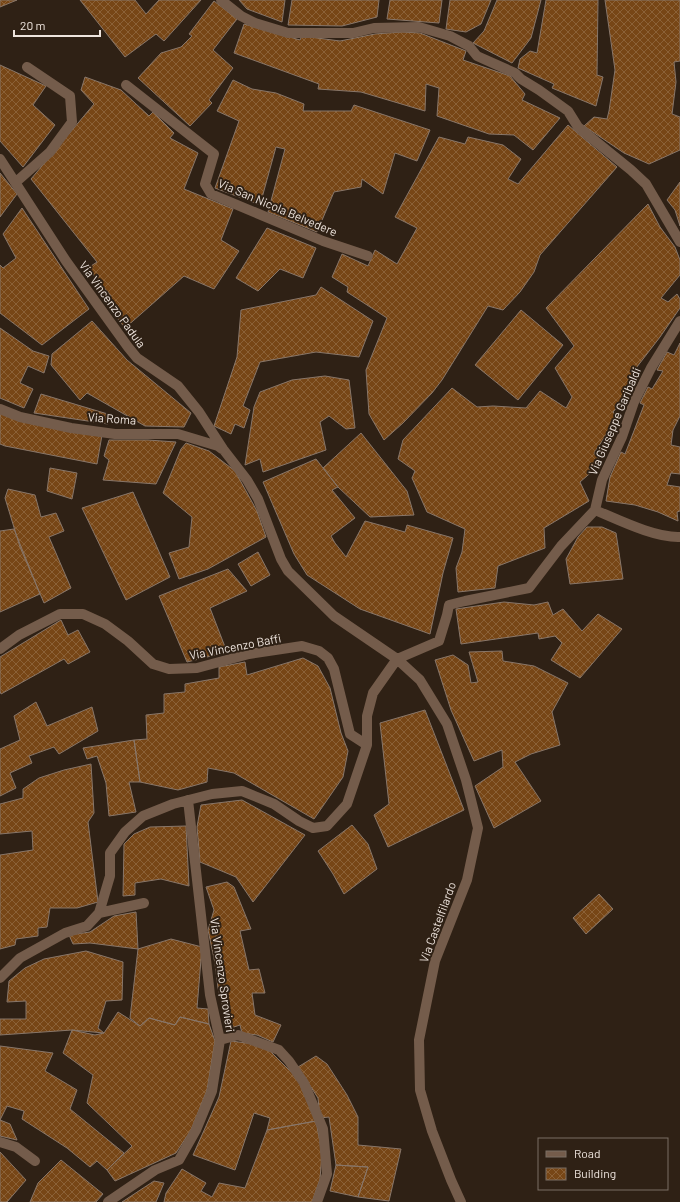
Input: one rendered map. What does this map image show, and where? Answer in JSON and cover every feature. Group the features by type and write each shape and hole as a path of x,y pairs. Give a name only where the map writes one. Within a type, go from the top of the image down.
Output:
{"street":[{"path":"221,0 241,16 255,23 288,32 353,33 374,28 419,27 450,36 469,46 478,56 515,73 521,79 568,111 578,127 646,184 680,242"},
{"path":"16,182 50,152 72,122 70,96 27,67"},
{"name":"Via San Nicola Belvedere","path":"126,85 214,154 205,184 211,194 323,241 368,256"},
{"name":"Via Vincenzo Padula","path":"0,159 66,261 128,347 137,358 178,386 199,412 258,499 281,559 288,571"},
{"name":"Via Giuseppe Garibaldi","path":"595,510 602,480 622,437 634,402 651,368 680,321"},
{"name":"Via Roma","path":"0,409 20,417 71,428 108,433 178,434 218,446 223,449"},
{"path":"0,978 20,958 65,933 87,926 99,913 110,876 110,852 125,832 144,816 173,804 188,800 212,794 242,790 274,804 299,821 313,828 327,826 347,804 367,745 367,716 373,693 397,659 439,641 449,605 465,600 529,588 561,546 595,510 641,529 672,537 680,537"},
{"name":"Via Castelfilardo","path":"288,571 334,616 397,659 420,680 447,724 466,780 478,828 467,880 435,961 418,1040 420,1090 432,1131 461,1202"},
{"name":"Via Vincenzo Baffi","path":"0,649 19,634 60,614 83,614 105,624 128,641 153,664 169,669 197,668 249,654 302,646 310,648 319,651 328,658 334,669 350,734 367,745"},
{"name":"Via Vincenzo Sprovieri","path":"108,1202 155,1170 179,1160 196,1130 212,1091 220,1040 210,995 188,800"},
{"path":"99,913 144,902"},
{"path":"220,1040 238,1036 279,1050 289,1061 304,1083 323,1129 327,1174 317,1202"},
{"path":"0,1142 16,1147 35,1161"}],"building":[{"path":"0,0 17,0 0,7"},
{"path":"80,0 135,0 146,14 159,0 201,0 164,41 156,34 125,57"},
{"path":"239,0 285,0 282,22 247,9"},
{"path":"292,0 379,0 377,17 342,26 288,25"},
{"path":"390,0 442,0 439,23 387,19"},
{"path":"450,0 491,0 481,24 466,32 446,29"},
{"path":"497,0 541,0 531,38 512,63 473,43 484,31"},
{"path":"546,0 598,0 597,75 603,77 596,106 552,88 554,84 518,68 520,59 530,51 537,53"},
{"path":"605,0 680,0 680,61 674,62 676,82 672,114 680,117 680,150 649,164 624,153 584,126 594,117 607,119 609,111 615,70"},
{"path":"214,1 237,19 213,50 233,68 209,100 212,103 190,126 138,78 161,53 181,47 192,36 189,34"},
{"path":"244,24 300,40 302,36 340,41 375,34 402,32 420,33 466,51 463,60 510,76 525,94 522,100 560,118 533,150 514,135 489,134 437,116 439,88 426,84 425,111 361,92 318,89 319,84 234,53"},
{"path":"0,65 46,86 33,105 55,125 23,167 0,141"},
{"path":"85,77 121,90 149,116 153,112 174,133 170,138 198,153 184,189 233,209 221,240 239,251 214,289 184,276 125,328 104,301 111,296 88,268 97,262 31,179 94,104 81,90"},
{"path":"233,80 252,89 276,93 304,104 303,111 351,111 354,105 430,130 417,161 395,153 383,194 362,179 361,187 334,192 317,232 268,212 285,149 276,147 260,205 215,188 239,121 217,111"},
{"path":"568,125 617,167 540,255 534,272 520,292 503,310 488,306 442,380 432,393 384,440 369,414 366,370 387,318 347,292 348,287 332,277 342,254 368,266 375,250 397,264 417,228 395,217 439,137 465,144 468,137 503,145 521,159 508,179 518,184"},
{"path":"0,173 17,194 0,217"},
{"path":"680,182 680,226 675,210 667,200"},
{"path":"648,204 660,227 675,247 680,260 680,275 661,298 668,302 677,294 680,299 680,308 633,372 637,378 632,391 613,412 618,417 594,453 602,463 580,482 589,501 544,528 545,548 498,566 495,588 458,592 456,568 462,552 465,529 427,512 412,478 415,471 398,459 403,440 452,388 477,407 493,406 526,408 540,391 566,408 572,397 555,368 574,346 546,308"},
{"path":"22,208 89,309 42,345 0,313 0,265 3,268 16,258 3,234"},
{"path":"267,228 316,248 303,278 280,269 258,291 236,278"},
{"path":"321,287 373,321 359,357 316,352 260,362 243,406 250,410 244,428 235,424 231,434 214,426 237,357 241,310 316,295"},
{"path":"521,310 563,345 518,400 475,365"},
{"path":"92,321 127,360 191,413 184,427 145,426 87,393 80,400 51,365 52,354"},
{"path":"0,328 33,351 49,356 44,373 28,366 20,383 33,389 24,408 0,398"},
{"path":"680,343 680,416 673,430 671,445 680,447 680,474 671,473 667,485 680,487 680,511 677,512 678,521 658,512 635,505 606,501 610,477 621,452 625,454 644,405 640,403 648,387 652,389 663,371 657,370 667,352 674,355"},
{"path":"325,376 349,380 355,428 346,429 329,416 320,422 326,450 263,472 260,459 245,465 254,407 260,392 292,380"},
{"path":"41,394 111,415 108,424 34,413"},
{"path":"0,413 102,435 97,464 0,444"},
{"path":"361,433 407,491 414,515 370,517 338,487 323,468"},
{"path":"109,440 176,442 156,484 103,480 109,460 104,456"},
{"path":"186,443 209,451 235,471 257,511 266,537 208,569 179,579 169,553 189,547 192,517 163,493 181,449"},
{"path":"316,459 338,487 332,490 355,518 331,536 346,557 365,521 405,532 407,525 453,538 443,573 430,634 360,609 307,575 294,554 263,482"},
{"path":"50,468 77,473 72,499 47,491"},
{"path":"8,489 35,495 41,517 56,513 64,531 49,537 71,588 44,603 20,547 5,498"},
{"path":"133,492 170,577 126,600 82,508"},
{"path":"587,527 602,527 616,533 623,579 570,584 566,559 578,537"},
{"path":"14,529 40,594 0,612 0,531"},
{"path":"258,552 270,575 251,586 238,564"},
{"path":"228,569 247,591 210,608 227,652 187,662 159,596"},
{"path":"504,602 534,605 548,602 553,615 563,609 582,631 598,614 622,629 580,678 551,660 562,643 555,636 539,639 538,633 461,644 456,609"},
{"path":"61,620 68,635 78,630 90,652 68,664 64,659 1,694 0,657"},
{"path":"502,651 503,661 534,666 568,683 552,712 560,745 531,754 515,762 541,801 494,828 475,786 503,767 502,750 474,761 451,710 435,660 453,655 468,665 471,683 478,682 469,652"},
{"path":"303,658 318,666 330,688 341,733 348,751 343,777 314,819 234,773 208,768 207,782 178,790 140,782 134,740 147,739 146,715 164,713 164,694 185,692 185,684 219,678 219,667 245,662 247,675"},
{"path":"36,702 47,726 92,707 98,731 59,754 54,747 29,756 32,763 10,773 16,788 0,796 0,749 20,740 14,716"},
{"path":"425,710 464,810 388,847 374,815 389,804 380,723"},
{"path":"134,740 140,782 129,782 136,812 109,816 106,783 97,756 87,759 83,748"},
{"path":"91,764 94,813 88,822 98,902 77,908 50,908 47,927 38,928 38,936 16,939 15,945 0,949 0,855 33,850 32,831 0,834 0,804 23,798 23,789 39,778 64,770"},
{"path":"242,800 305,835 253,902 236,877 200,862 197,827 201,805"},
{"path":"352,825 368,844 377,869 344,894 318,851"},
{"path":"186,826 189,886 161,879 135,883 135,895 123,896 124,844 134,834 150,827"},
{"path":"227,882 234,887 251,929 240,931 249,970 259,969 265,993 252,993 255,1015 281,1025 273,1042 257,1035 242,1033 240,1025 228,1029 218,988 215,963 208,930 214,910 206,887"},
{"path":"599,894 613,909 586,934 573,918"},
{"path":"136,912 138,949 90,943 73,944 69,935 90,932 114,916"},
{"path":"171,939 202,947 197,1008 208,1009 209,1024 180,1017 175,1025 149,1018 140,1026 130,1018 138,949"},
{"path":"86,951 123,962 122,1000 106,1001 98,1028 104,1033 72,1030 0,1035 0,1019 26,1019 26,1001 7,1002 9,981 25,968 44,959"},
{"path":"118,1012 140,1026 149,1018 175,1025 180,1017 209,1024 215,1041 207,1090 191,1130 176,1153 115,1181 107,1170 132,1146 87,1103 93,1075 63,1053 72,1030 95,1035 104,1033"},
{"path":"231,1041 254,1044 270,1051 297,1078 316,1121 267,1130 270,1118 254,1113 235,1170 193,1155 219,1097"},
{"path":"0,1046 53,1053 45,1071 77,1090 70,1109 124,1153 107,1170 97,1161 90,1167 67,1148 22,1119 24,1111 7,1106 0,1120"},
{"path":"316,1056 327,1064 347,1095 358,1117 358,1145 401,1149 389,1201 358,1197 368,1167 336,1165 329,1117 320,1118 318,1098 298,1067"},
{"path":"0,1120 10,1124 17,1140 0,1136"},
{"path":"316,1121 322,1153 320,1179 312,1202 164,1202 166,1193 182,1169 206,1183 201,1191 212,1197 219,1183 245,1188 267,1130"},
{"path":"0,1152 26,1180 7,1202 0,1202"},
{"path":"61,1160 103,1194 96,1202 30,1202 38,1183"},
{"path":"336,1165 368,1167 358,1197 330,1191"},
{"path":"154,1181 164,1183 156,1202 122,1202"}]}
